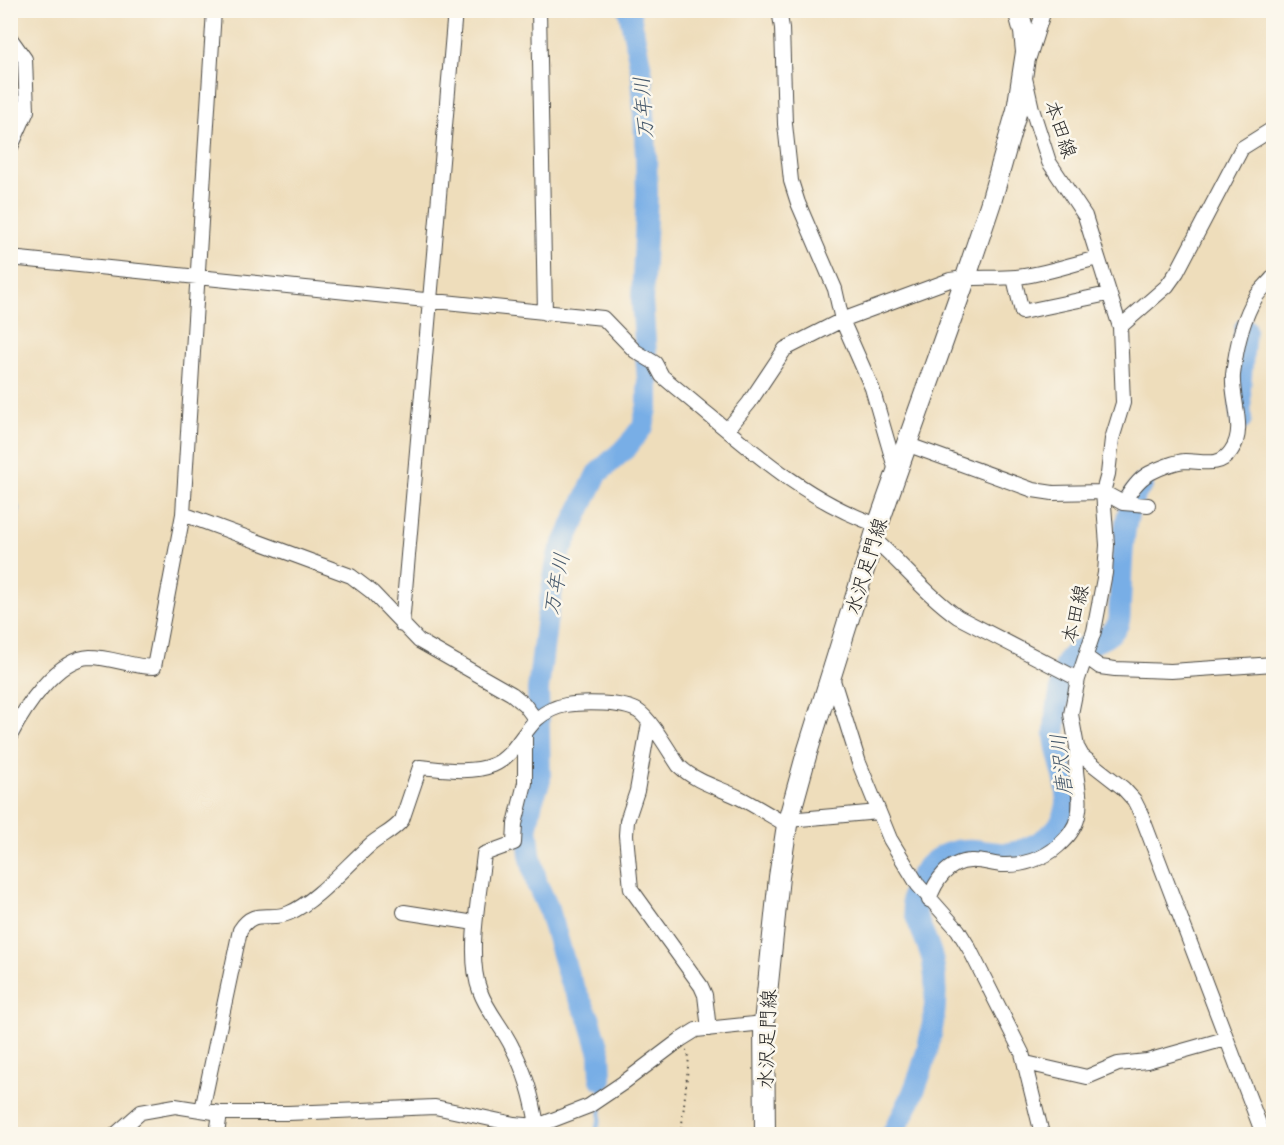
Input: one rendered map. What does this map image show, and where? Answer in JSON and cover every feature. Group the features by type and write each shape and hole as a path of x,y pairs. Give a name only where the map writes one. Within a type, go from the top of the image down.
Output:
{"main road":[{"name":"水沢足門線","path":"765,1134 764,1023 779,877 788,823 806,756 876,532 991,202 1017,110 1024,73 1026,52 1018,10"}],"street":[{"path":"10,736 27,707 64,667 77,658 92,657 154,667 183,514 214,10"},
{"path":"402,625 455,10"},
{"path":"539,10 545,313"},
{"path":"779,10 782,28 785,124 791,181 835,289 842,320 872,388 896,471"},
{"path":"1024,73 1044,10"},
{"path":"10,38 25,59 27,111 10,149"},
{"name":"本田線","path":"928,898 936,881 957,864 970,861 1003,865 1019,864 1054,850 1067,837 1078,818 1081,800 1076,769 1077,747 1071,714 1075,679 1086,657 1094,631 1105,573 1107,545 1103,492 1108,474 1112,439 1123,403 1120,327 1085,216 1049,162 1032,109 1024,73"},
{"path":"1120,327 1167,286 1177,272 1242,148 1274,128"},
{"path":"10,258 603,318 635,351 655,363 662,376 784,476 831,505 862,520 876,532 897,560 941,605 958,617 1075,679"},
{"path":"727,430 749,403 785,348 842,320 950,280 966,277 1014,278 1098,258"},
{"path":"1123,503 1132,489 1150,473 1183,461 1206,464 1222,460 1231,453 1238,431 1233,378 1237,347 1252,304 1274,276"},
{"path":"1014,278 1022,312 1108,294"},
{"path":"906,444 1034,490 1053,493 1103,492 1123,503 1148,504"},
{"path":"183,514 351,576 372,592 419,641 513,694 536,720"},
{"path":"1086,657 1100,667 1115,669 1171,671 1274,664"},
{"path":"832,677 859,763 890,838 918,885 957,930 969,948 1026,1063 1042,1134"},
{"path":"202,1110 240,930 247,920 256,916 287,914 303,905 372,843 397,826 402,820 420,767 464,770 495,764 509,754 536,720 554,708 567,705 607,705 630,708 640,712 687,774 698,781 737,796 788,823 879,812"},
{"path":"649,723 638,791 626,828 631,889 701,986 705,995 709,1029"},
{"path":"525,735 525,783 515,824 514,843 484,854 475,923 475,964 479,990 513,1047 526,1081 537,1125"},
{"path":"1077,747 1090,764 1123,788 1134,800 1141,814 1263,1134"},
{"path":"404,912 475,923"},
{"path":"116,1134 141,1112 175,1106 220,1113 288,1113 435,1107 514,1124 537,1125 593,1103 696,1030 764,1023"},
{"path":"1026,1063 1087,1077 1119,1064 1147,1061 1225,1039"},
{"path":"217,1134 220,1113"}],"path":[{"path":"680,1040 689,1057 681,1134"}],"waterway":[{"name":"万年川","path":"601,1079 600,1053 590,1020 569,978 549,910 537,884 530,854 527,826 532,801 540,780 538,690 547,617 558,556 597,474 628,446 643,426 648,404 642,301 647,194 646,154 642,74 629,10"},
{"name":"唐沢川","path":"1241,419 1240,388 1245,329"},
{"name":"唐沢川","path":"892,1134 912,1095 920,1073 927,1051 935,1005 933,962 916,916 913,893 922,874 943,855 963,850 996,853 1018,851 1049,836 1064,816 1067,806 1066,786 1056,746 1055,730 1064,667 1075,652 1107,636 1118,624 1126,523 1135,494 1143,484"},
{"path":"10,489 18,510 10,541"},
{"name":"万年川","path":"601,1079 601,1093"},
{"name":"万年川","path":"595,1134 600,1119 601,1103"}]}
